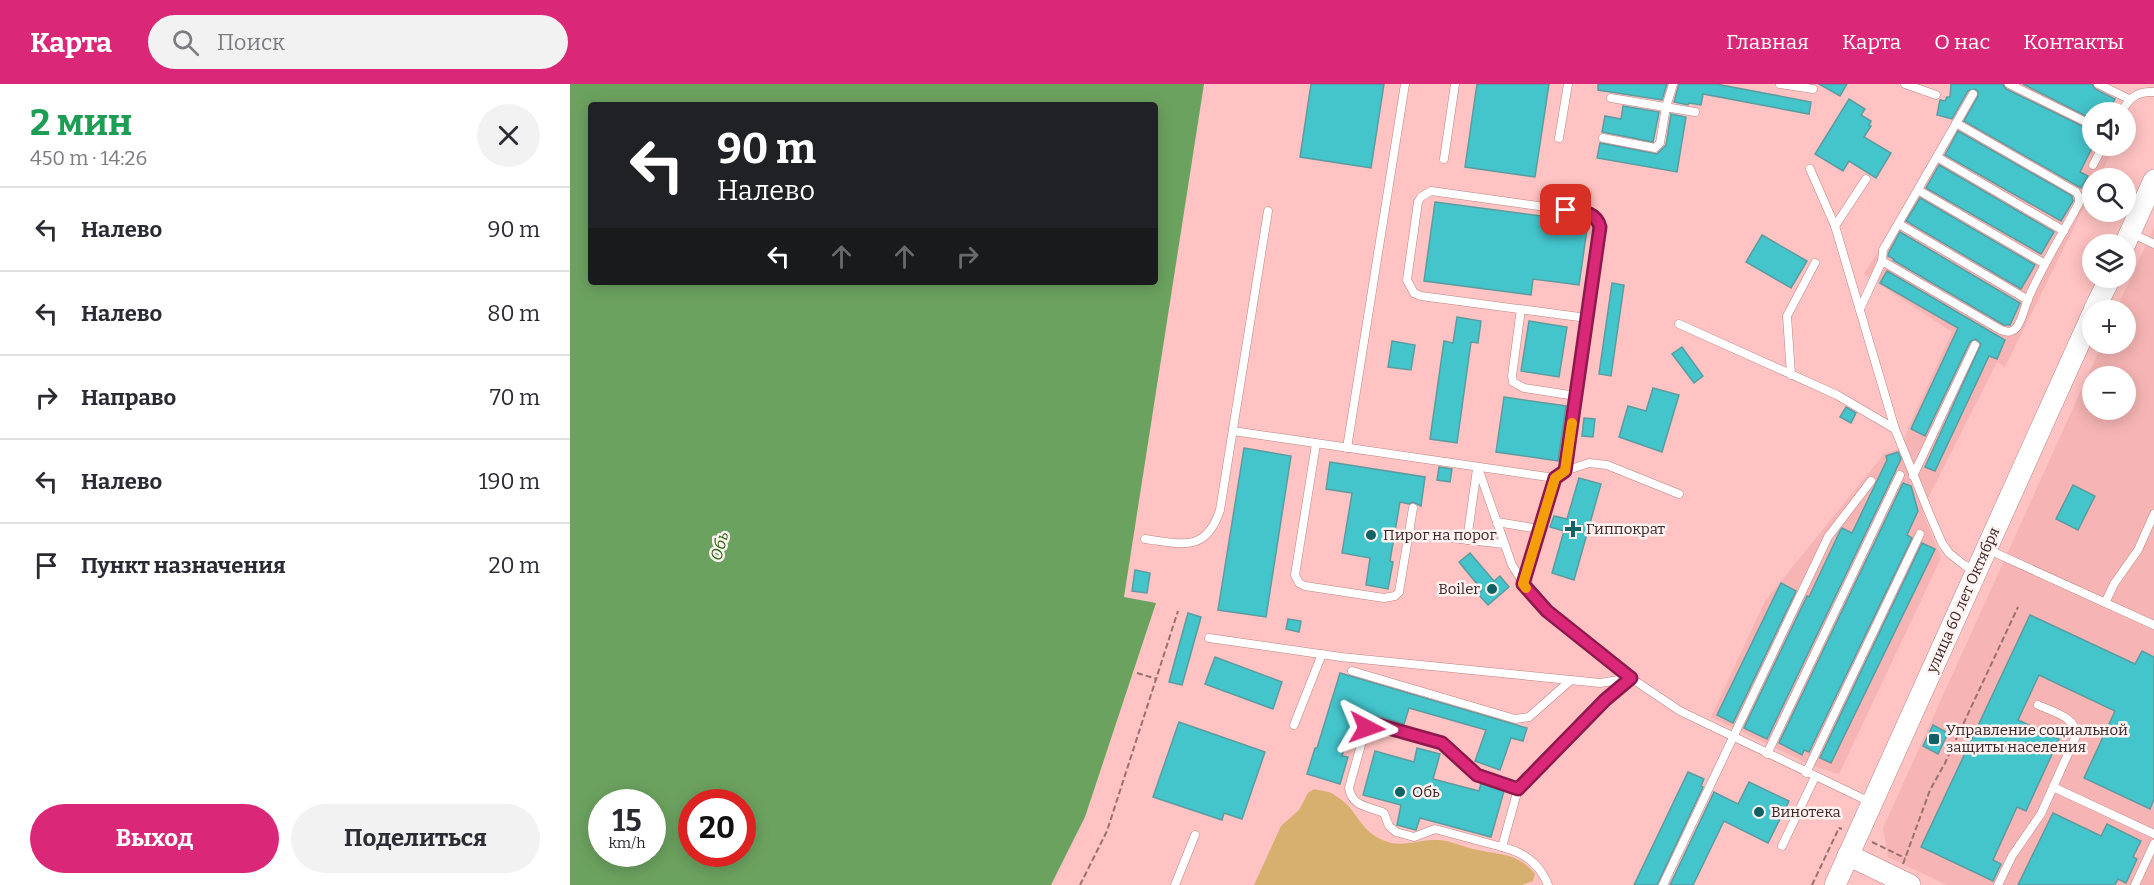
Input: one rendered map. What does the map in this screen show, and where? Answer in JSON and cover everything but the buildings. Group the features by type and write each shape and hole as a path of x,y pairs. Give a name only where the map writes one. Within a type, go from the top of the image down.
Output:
{"main road":[{"path":"2129,234 2154,180"},
{"name":"улица 60 лет Октября","path":"1835,885 2082,337"},
{"path":"1848,855 1910,885"}],"lane":[{"path":"1347,448 1405,84"},
{"path":"1444,159 1455,84"},
{"path":"1559,138 1568,84"},
{"path":"1603,138 1655,148 1660,142 1666,107 1673,84"},
{"path":"1780,84 1814,89"},
{"path":"1905,84 1936,94"},
{"path":"2009,84 2082,119"},
{"path":"2098,84 2129,99"},
{"path":"2127,102 2138,94 2154,92"},
{"path":"1860,309 1882,261 1883,250 1973,94"},
{"path":"1611,98 1695,112"},
{"path":"1882,261 2007,332 2016,329 2045,264 2079,203 2079,197 2076,192 1956,123"},
{"path":"2093,165 2098,156"},
{"path":"1937,157 2064,231"},
{"path":"1810,169 1835,226 1895,429 1913,476 1942,543 1957,560 1976,571"},
{"path":"1835,226 1866,179"},
{"path":"1918,190 2045,264"},
{"path":"1565,471 1576,396 1600,227 1598,220 1589,213 1431,191 1421,197 1418,202 1407,280 1414,293 1422,297 1587,318"},
{"path":"1145,539 1194,543 1210,532 1220,510 1268,211"},
{"path":"1899,224 2028,300"},
{"path":"2136,240 2154,244"},
{"path":"1791,375 1787,316 1815,263"},
{"path":"1521,309 1513,382 1524,388 1576,396"},
{"path":"1678,324 1845,399 1895,429"},
{"path":"1913,476 1975,345"},
{"path":"1233,431 1555,478"},
{"path":"1316,444 1295,575 1299,583 1305,586 1384,598 1395,597 1399,592 1413,508"},
{"path":"1523,584 1555,478 1565,471 1589,463 1607,465 1679,494"},
{"path":"1478,468 1512,565 1523,584 1547,611 1631,678 1680,711 1871,803"},
{"path":"1467,540 1478,468"},
{"path":"1767,754 1900,475"},
{"path":"1663,885 1828,537 1871,481"},
{"path":"2105,603 2114,584 2138,550 2154,514"},
{"path":"1497,522 1539,529"},
{"path":"1409,533 1504,544"},
{"path":"1806,772 1920,534"},
{"path":"1986,549 2154,625"},
{"path":"1209,638 1369,660 1571,680 1612,683 1631,678"},
{"path":"1294,724 1322,654"},
{"path":"1366,675 1369,660"},
{"path":"1352,671 1515,719 1529,717 1571,680"},
{"path":"1502,847 1518,789 1605,700 1631,678"},
{"path":"1998,885 2012,856 2037,821 2076,736 2077,729 2070,720 2038,705"},
{"path":"1518,789 1477,775 1442,743 1372,725 1367,728 1349,788 1350,794 1359,805 1384,813 1388,818 1389,826 1396,832 1418,837 1436,829 1513,849 1528,858 1540,870 1548,885"},
{"path":"1782,846 1815,777"},
{"path":"2053,787 2154,834"},
{"path":"1175,885 1195,835"},
{"path":"2135,885 2154,844"}],"path":[{"path":"1904,861 1930,790 1945,763 2018,607"},
{"path":"1080,885 1107,831 1178,611"},
{"path":"1137,673 1157,679"}],"shaded area":[{"path":"1982,84 2049,84 2082,103 2082,156 2110,156 2104,168 2082,168 2082,211 2005,367 1997,362 1922,510 1941,558 1839,774 1813,766 1711,717 1765,601 1884,454 1899,449 1952,332 1864,274"},
{"path":"2154,227 2154,885 1947,885 1888,857 1883,828 2082,388 2082,420 2136,420 2136,366 2092,366 2097,354 2136,354 2136,300 2121,300 2126,288 2136,288 2136,266"},
{"path":"1314,789 1331,793 1344,802 1365,827 1380,839 1396,844 1442,840 1507,856 1528,867 1535,874 1533,881 1522,885 1254,885 1281,826 1299,810 1308,793"}],"water":[{"name":"Обь","path":"570,84 1204,84 1124,597 1156,603 1085,817 1051,885 570,885"}],"slow traffic":[{"path":"1526,588 1523,584 1555,478 1565,471 1572,423"}],"place":[{"name":"Гиппократ","path":"1573,529"},
{"name":"Пирог на порог","path":"1371,535"},
{"name":"Boiler","path":"1492,589"},
{"name":"Управление социальной защиты населения","path":"1934,739"},
{"name":"Обь","path":"1400,792"},
{"name":"Винотека","path":"1759,812"}],"route":[{"path":"1367,728 1378,725 1442,743 1477,775 1518,789 1605,700 1631,678 1547,611 1523,584 1555,478 1565,471 1600,227 1594,215 1566,210"}]}
